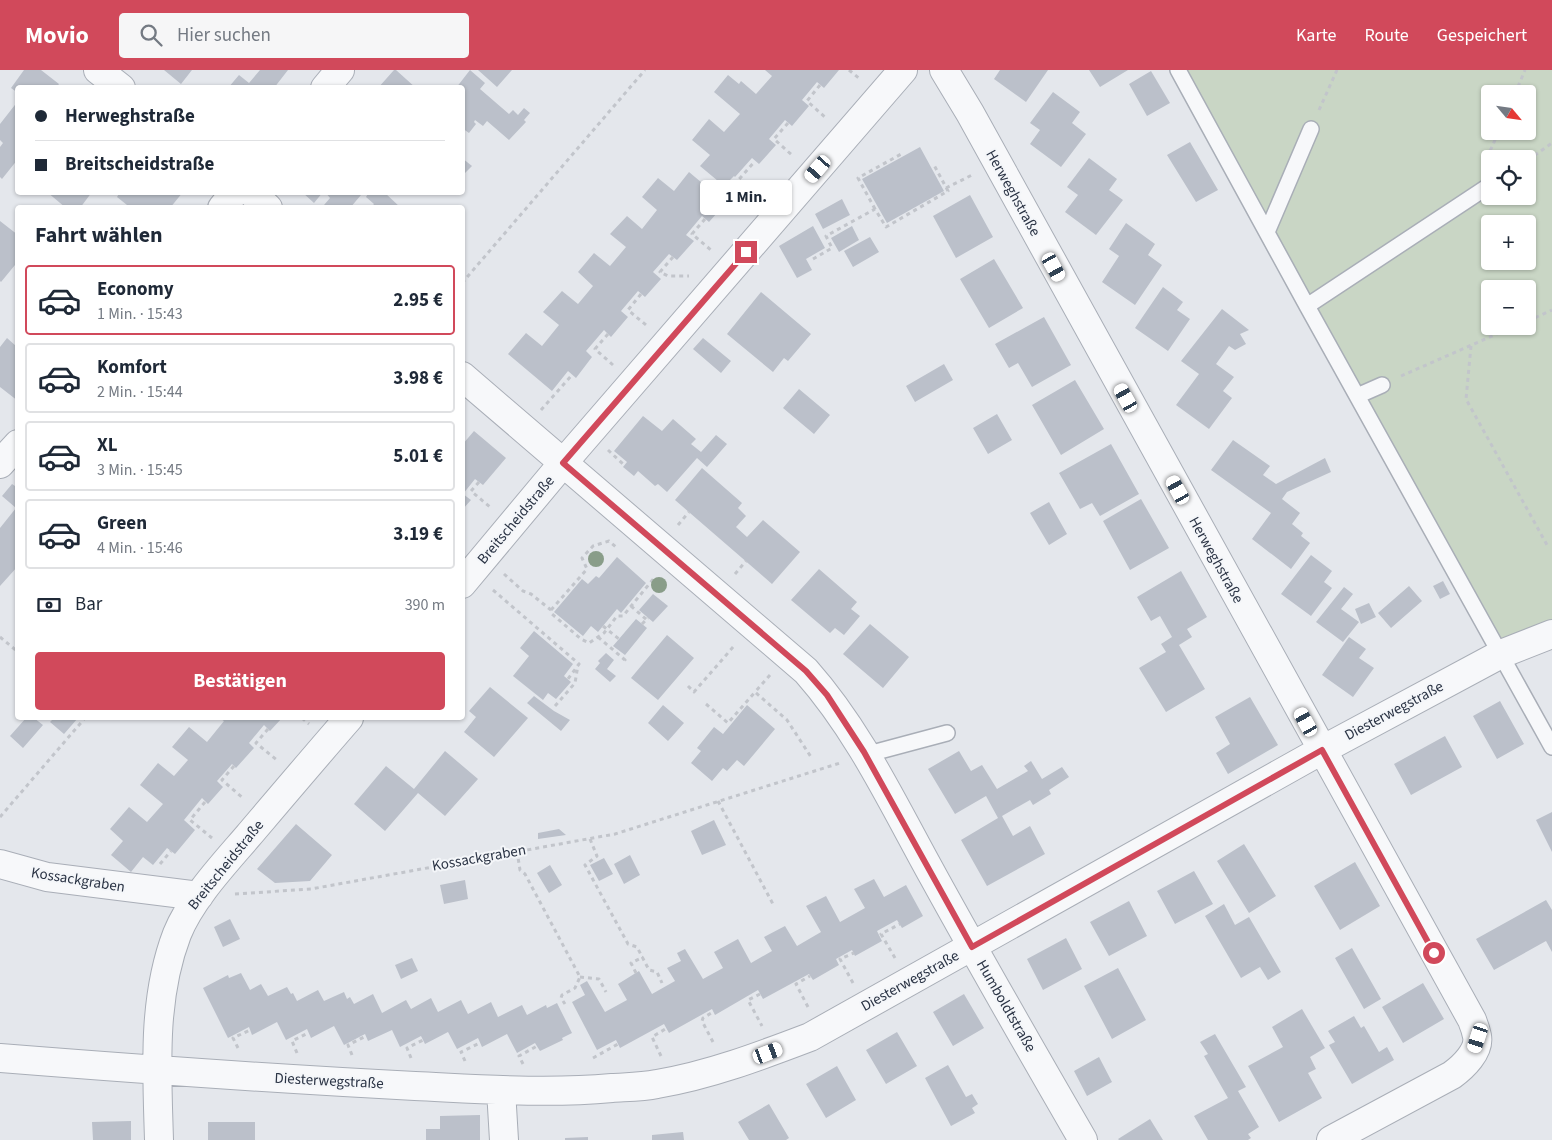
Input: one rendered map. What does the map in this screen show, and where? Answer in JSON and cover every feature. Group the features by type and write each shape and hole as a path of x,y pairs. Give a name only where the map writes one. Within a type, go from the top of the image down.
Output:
{"street":[{"path":"98,70 117,85"},
{"path":"328,85 340,70"},
{"name":"Breitscheidstraße","path":"474,584 563,463 903,70"},
{"name":"Herweghstraße","path":"944,70 970,113 1472,1020 1478,1038 1473,1053 1464,1067 1331,1140"},
{"path":"224,205 233,195"},
{"path":"254,195 265,205"},
{"name":"Humboldtstraße","path":"465,379 806,671 827,695 860,756 1082,1140"},
{"path":"0,464 15,447"},
{"name":"Diesterwegstraße","path":"0,1058 157,1070 501,1090 597,1090 655,1085 708,1073 754,1058 810,1036 1322,750 1501,654 1552,634"},
{"name":"Breitscheidstraße","path":"159,1140 157,1070 159,1022 162,990 177,935 199,896 347,720"},
{"name":"Kossackgraben","path":"0,864 47,878 199,896"},
{"path":"501,1090 504,1140"}],"lane":[{"path":"1178,70 1552,747"},
{"path":"1267,232 1311,129"},
{"path":"1307,306 1481,191"},
{"path":"1357,396 1382,385"},
{"path":"860,756 947,733"}],"path":[{"path":"465,280 645,70"},
{"path":"1311,129 1337,70"},
{"path":"1519,85 1525,70"},
{"path":"820,85 807,101 828,119"},
{"path":"788,122 774,139 795,157"},
{"path":"1536,154 1552,143"},
{"path":"903,153 858,178 886,227 948,191 934,165"},
{"path":"734,185 755,161"},
{"path":"946,188 976,173"},
{"path":"813,258 832,248 826,236 875,209"},
{"path":"705,219 692,234 713,252"},
{"path":"673,257 660,272 668,276 690,276"},
{"path":"641,294 628,310 649,328"},
{"path":"1536,317 1552,310"},
{"path":"608,334 595,349 616,366"},
{"path":"1382,385 1495,335"},
{"path":"1471,346 1466,399 1547,546"},
{"path":"536,415 572,375"},
{"path":"616,457 624,465"},
{"path":"479,482 471,491 493,510"},
{"path":"682,520 688,512"},
{"path":"551,610 587,569 582,558 593,546 609,542 624,554"},
{"path":"740,568 746,561"},
{"path":"502,572 523,591 531,594 551,610 552,614 589,644 607,629 617,616 623,616 660,572"},
{"path":"647,572 655,578"},
{"path":"474,584 578,664"},
{"path":"631,606 648,619 642,624"},
{"path":"603,626 619,639"},
{"path":"0,637 15,650"},
{"path":"598,637 625,660 622,663"},
{"path":"688,686 694,692 736,644"},
{"path":"568,679 578,664"},
{"path":"555,706 574,684 578,664"},
{"path":"706,704 728,723 776,669"},
{"path":"755,692 787,720 811,757"},
{"path":"0,817 83,720"},
{"path":"268,729 256,743 279,762"},
{"name":"Kossackgraben","path":"199,896 311,889 615,834 860,756"},
{"path":"234,766 222,780 247,802"},
{"path":"718,801 774,906"},
{"path":"205,802 190,820 213,839"},
{"path":"590,839 597,856 585,865 628,944 637,947 649,970 657,972 662,983"},
{"path":"165,858 171,851"},
{"path":"517,851 520,870 525,874 580,977"},
{"path":"591,877 596,874"},
{"path":"896,959 881,934 900,924"},
{"path":"854,953 840,959 854,984"},
{"path":"636,973 631,963 643,957"},
{"path":"808,1008 796,984 810,976"},
{"path":"580,977 599,979 606,992"},
{"path":"565,1004 561,998 562,995 575,988 580,977"},
{"path":"760,994 748,1000 764,1030"},
{"path":"713,1012 702,1021 714,1042"},
{"path":"663,1060 652,1037 667,1028"},
{"path":"240,1051 233,1038 250,1030"},
{"path":"298,1055 292,1040 308,1033"},
{"path":"354,1059 348,1045 366,1036"},
{"path":"413,1063 407,1048 423,1040"},
{"path":"467,1066 461,1052 480,1043"},
{"path":"593,1058 618,1044"},
{"path":"530,1050 537,1046"}],"green space":[{"path":"1179,70 1552,70 1552,634 1501,654"}],"building":[{"path":"24,70 41,70 59,84 15,85 15,91 11,88"},
{"path":"164,70 192,70 181,84"},
{"path":"260,70 288,70 276,85 231,85 239,75 249,83"},
{"path":"396,70 413,85 381,85"},
{"path":"470,70 485,83 480,89 509,114 513,110 518,115 524,108 530,113 524,120 526,122 509,140 487,121 483,126 475,120 476,124 469,133 465,130 465,85 458,85"},
{"path":"478,70 512,70 497,87"},
{"path":"765,70 839,70 824,88 817,82 802,100 809,106 792,126 785,120 769,139 776,145 759,164 752,158 724,186 700,166 710,155 692,140 709,119 724,132 740,114 714,92 728,75 739,84 741,81 756,94 772,76"},
{"path":"1000,70 1048,70 1026,102 994,79"},
{"path":"1089,70 1128,70 1100,87"},
{"path":"1151,71 1170,103 1147,116 1129,84"},
{"path":"1053,92 1080,112 1072,123 1086,134 1061,167 1030,144 1040,130 1030,123"},
{"path":"15,105 15,163 2,179 0,177 0,147 3,143 0,140 0,124"},
{"path":"1190,142 1218,190 1196,202 1167,155"},
{"path":"920,147 944,191 887,223 862,179"},
{"path":"1089,158 1117,179 1109,190 1123,200 1096,235 1065,212 1078,195 1067,187"},
{"path":"465,160 472,166 465,173"},
{"path":"689,172 726,203 709,222 702,216 686,235 694,241 677,260 669,254 653,272 661,279 645,297 638,291 621,311 628,317 611,337 604,330 586,351 592,357 576,378 568,371 552,391 508,354 526,333 542,346 559,325 543,312 562,291 578,304 593,286 578,272 594,253 610,266 626,247 610,234 627,216 642,229 657,210 642,197 658,178 674,191"},
{"path":"51,195 90,195 82,205 62,205"},
{"path":"118,195 181,195 172,205 127,205 117,197"},
{"path":"305,195 321,195 314,203"},
{"path":"328,195 361,195 353,205 324,205 330,198"},
{"path":"367,195 387,195 398,205 373,205 366,197"},
{"path":"970,195 993,237 956,258 933,216"},
{"path":"842,199 850,215 823,229 815,214"},
{"path":"0,221 15,233 15,265 0,281"},
{"path":"1126,223 1155,244 1148,255 1162,265 1135,305 1102,282 1119,256 1109,249"},
{"path":"813,226 825,248 806,259 812,270 797,278 779,246"},
{"path":"852,226 859,240 839,252 831,238"},
{"path":"870,237 879,252 853,267 844,251"},
{"path":"994,259 1023,308 989,328 960,279"},
{"path":"1163,287 1183,302 1177,310 1190,319 1168,351 1135,328"},
{"path":"761,292 811,334 788,361 784,358 773,372 727,334"},
{"path":"1222,309 1249,330 1240,334 1246,344 1235,350 1229,346 1216,364 1234,377 1223,391 1232,398 1209,429 1176,405 1199,374 1181,361"},
{"path":"1044,317 1071,365 1032,387 1018,363 1009,368 995,344"},
{"path":"7,338 15,345 15,399 0,387 0,347"},
{"path":"703,338 731,361 721,373 693,349"},
{"path":"944,364 953,380 915,402 906,386"},
{"path":"1075,380 1104,429 1061,455 1032,405"},
{"path":"799,389 830,415 814,434 783,408"},
{"path":"997,414 1012,440 988,454 973,428"},
{"path":"643,416 662,431 673,419 696,439 691,444 701,452 716,435 727,444 707,467 697,458 667,492 658,484 655,486 638,471 634,476 623,467 627,462 614,451"},
{"path":"474,431 506,458 483,485 475,479 465,492 465,442"},
{"path":"1233,440 1270,466 1263,475 1276,484 1325,458 1331,472 1287,492 1282,499 1300,513 1292,524 1303,533 1301,536 1310,543 1291,569 1252,539 1271,513 1211,470"},
{"path":"1111,444 1139,494 1100,516 1092,503 1080,509 1059,473"},
{"path":"702,468 742,503 738,508 746,516 736,527 747,537 763,520 800,552 772,584 675,500"},
{"path":"12,484 15,486 15,507 2,496"},
{"path":"465,496 471,500 465,507"},
{"path":"1141,499 1169,548 1130,570 1103,521"},
{"path":"1049,502 1067,534 1049,545 1030,513"},
{"path":"15,509 15,569 0,586 0,528"},
{"path":"1311,555 1332,571 1324,582 1332,588 1311,616 1281,594"},
{"path":"617,557 646,583 621,613 617,609 598,632 591,626 583,636 554,612 582,579 588,584 596,576 599,578"},
{"path":"819,569 857,602 851,609 860,616 844,635 835,628 830,633 791,600"},
{"path":"1181,571 1207,617 1187,629 1192,637 1179,645 1205,689 1166,712 1139,668 1166,652 1161,644 1172,637 1160,616 1151,621 1137,597"},
{"path":"1443,581 1450,594 1440,599 1433,586"},
{"path":"1409,586 1422,601 1391,628 1378,613"},
{"path":"1344,587 1353,594 1341,609 1359,622 1343,642 1316,622"},
{"path":"653,594 668,606 653,622 639,610"},
{"path":"1369,603 1376,617 1361,624 1355,609"},
{"path":"636,619 647,628 625,655 613,646"},
{"path":"870,624 909,657 883,688 843,654"},
{"path":"534,631 573,664 564,676 571,682 556,699 548,693 543,700 513,676 529,656 520,648"},
{"path":"667,635 694,658 658,700 631,678"},
{"path":"1349,637 1366,649 1359,658 1374,668 1353,697 1322,675"},
{"path":"606,653 614,660 607,669 616,676 610,682 595,669 600,663 598,661"},
{"path":"490,687 528,718 494,757 464,732 476,717 469,711"},
{"path":"534,696 570,720 561,731 527,703"},
{"path":"1250,697 1278,745 1228,774 1216,753 1230,744 1215,717"},
{"path":"1500,701 1524,744 1497,759 1473,716"},
{"path":"663,705 684,723 668,741 648,723"},
{"path":"747,705 775,729 744,766 737,760 727,771 723,768 712,781 691,763 701,751 697,748 714,727 723,734"},
{"path":"24,720 37,720 43,725 23,748 10,736"},
{"path":"52,720 76,720 64,734 50,722"},
{"path":"222,720 280,720 270,731 264,725 249,743 254,748 236,768 232,764 217,781 223,787 208,804 202,798 184,820 195,830 175,854 167,848 153,865 143,857 131,872 111,855 123,841 110,829 129,807 147,822 163,804 140,785 158,763 174,776 188,760 172,747 189,727 207,742 224,721"},
{"path":"1445,736 1462,767 1411,795 1394,764"},
{"path":"445,751 478,779 445,816 418,793 385,831 354,804 386,766 414,789"},
{"path":"959,751 971,771 982,765 997,789 1028,771 1024,766 1031,761 1042,779 1062,767 1069,777 1049,790 1051,794 1033,805 1030,800 1002,816 1013,836 1030,826 1045,854 987,886 961,840 998,818 986,796 955,814 928,769"},
{"path":"1552,812 1552,852 1536,820"},
{"path":"714,820 726,845 702,855 691,831"},
{"path":"296,824 332,855 310,881 275,883 257,869"},
{"path":"559,829 566,835 538,839 538,833"},
{"path":"1244,844 1276,896 1249,913 1217,861"},
{"path":"630,855 640,875 624,884 614,864"},
{"path":"604,858 613,874 599,881 590,865"},
{"path":"1355,862 1380,906 1340,930 1314,886"},
{"path":"550,865 562,885 549,893 537,873"},
{"path":"1194,871 1213,904 1175,924 1157,891"},
{"path":"874,879 884,897 906,885 923,916 902,928 897,920 877,931 882,941 855,956 852,950 836,959 839,965 813,980 809,974 763,999 758,990 715,1015 712,1009 669,1033 664,1024 620,1048 616,1040 597,1050 572,1002 585,995 580,985 587,981 605,1012 627,1000 618,984 639,971 652,994 675,981 667,968 681,961 677,953 685,949 703,979 723,968 714,952 738,939 751,963 772,951 764,937 785,926 797,946 821,932 806,906 826,896 840,922 865,908 854,889"},
{"path":"465,880 468,899 444,904 440,885"},
{"path":"1546,900 1552,910 1552,952 1546,941 1494,970 1476,939"},
{"path":"1129,901 1147,936 1109,956 1090,922"},
{"path":"1224,904 1235,925 1249,917 1281,972 1268,980 1260,967 1241,978 1205,916"},
{"path":"230,919 240,939 223,947 214,927"},
{"path":"1066,938 1082,969 1043,990 1027,959"},
{"path":"1352,948 1381,999 1364,1009 1335,958"},
{"path":"412,958 418,971 401,979 395,965"},
{"path":"1118,968 1146,1020 1112,1039 1084,986"},
{"path":"241,973 250,990 261,984 268,996 287,987 297,1001 318,990 324,1001 344,992 347,999 350,997 354,1004 373,994 382,1013 406,1000 411,1009 431,998 438,1012 461,1000 468,1014 491,1002 498,1017 522,1005 527,1015 546,1005 547,1008 557,1003 572,1033 562,1038 563,1040 540,1051 535,1043 517,1053 507,1034 482,1047 478,1038 457,1049 448,1032 425,1044 421,1036 400,1047 392,1030 368,1041 365,1034 344,1045 334,1026 311,1038 307,1029 286,1040 277,1022 252,1035 249,1027 228,1038 203,988 228,975 229,978"},
{"path":"1423,983 1444,1019 1403,1043 1382,1007"},
{"path":"964,994 984,1028 953,1046 933,1012"},
{"path":"1302,1009 1325,1048 1310,1057 1316,1069 1308,1073 1322,1098 1279,1122 1248,1066 1283,1047 1272,1027"},
{"path":"1354,1016 1361,1028 1364,1026 1379,1052 1387,1047 1394,1060 1352,1084 1329,1045 1335,1042 1328,1031"},
{"path":"897,1032 917,1066 886,1084 866,1050"},
{"path":"1215,1034 1246,1087 1238,1091 1259,1127 1248,1134 1251,1138 1248,1140 1208,1140 1194,1116 1228,1098 1204,1056 1208,1054 1200,1042"},
{"path":"1099,1057 1112,1082 1087,1096 1074,1071"},
{"path":"948,1065 966,1097 972,1094 978,1104 972,1108 975,1113 951,1126 925,1078"},
{"path":"837,1066 856,1100 826,1118 806,1084"},
{"path":"769,1104 789,1138 786,1140 749,1140 738,1122"},
{"path":"480,1115 480,1140 426,1140 426,1129 440,1129 440,1116"},
{"path":"1150,1119 1163,1140 1118,1139"},
{"path":"131,1121 131,1140 93,1140 92,1122"},
{"path":"208,1122 255,1122 255,1140 208,1140"},
{"path":"683,1132 684,1140 652,1140 652,1135"},
{"path":"588,1137 588,1140 565,1140 565,1138"}],"route":[{"path":"746,252 563,463 806,671 827,695 866,755 972,947 1322,750 1434,953"}]}
